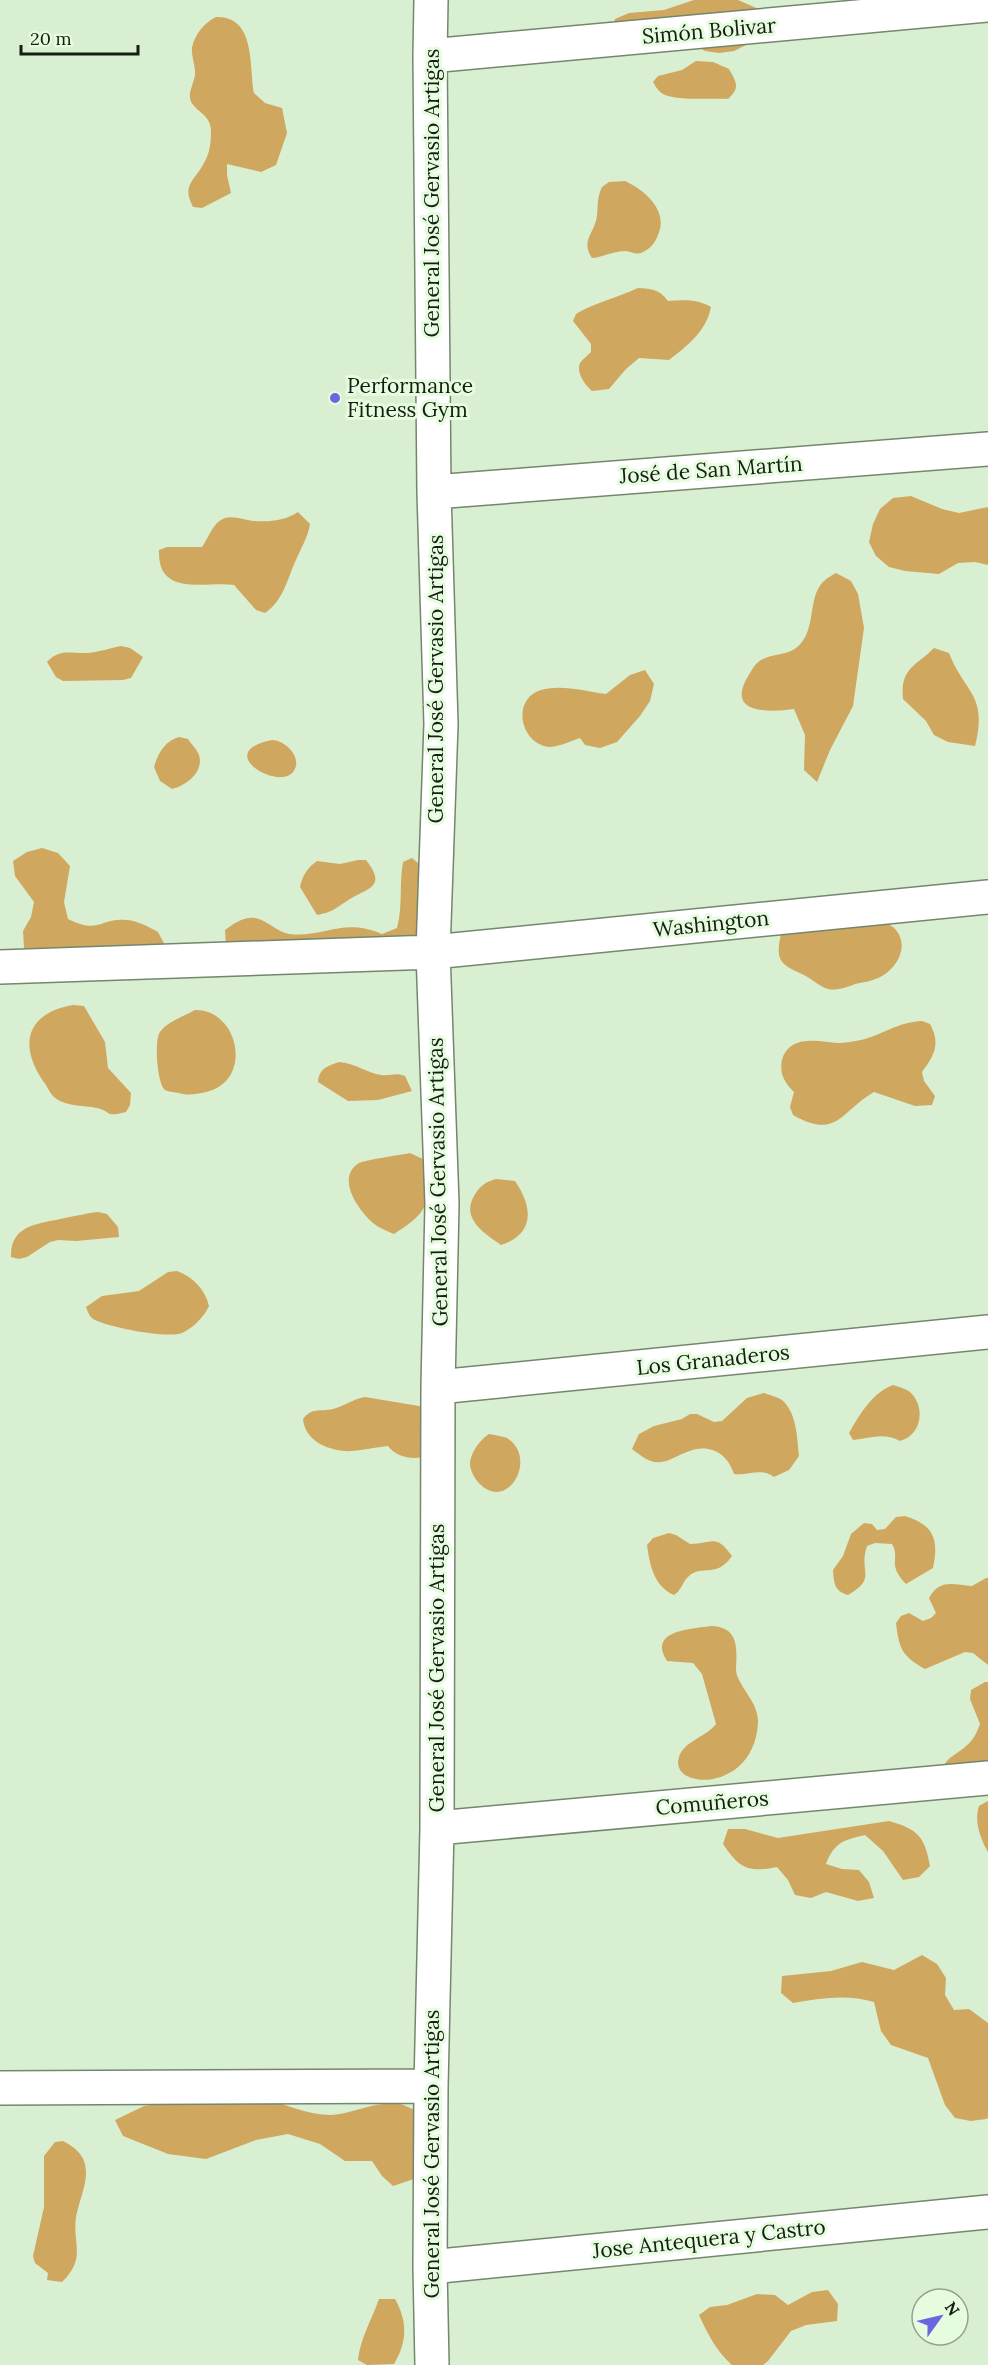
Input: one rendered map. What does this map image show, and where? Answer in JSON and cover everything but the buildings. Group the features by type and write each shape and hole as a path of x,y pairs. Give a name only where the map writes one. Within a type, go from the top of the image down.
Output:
{"street":[{"name":"General José Gervasio Artigas","path":"431,0 434,492 441,724 433,952 442,1204 438,1387 437,1828 431,2086 432,2365"},
{"name":"Simón Bolivar","path":"430,56 988,5"},
{"name":"José de San Martín","path":"434,492 988,449"},
{"name":"Washington","path":"0,967 433,952 988,897"},
{"name":"Los Granaderos","path":"438,1387 988,1332"},
{"name":"Comuñeros","path":"437,1828 988,1778"},
{"path":"0,2088 431,2086"},
{"name":"Jose Antequera y Castro","path":"430,2267 988,2212"}],"shaded area":[{"path":"694,0 738,0 761,10 756,40 734,51 719,53 705,51 691,43 612,28 615,19 629,13 664,10"},
{"path":"216,17 229,19 244,33 248,44 254,93 265,103 282,108 287,133 276,165 261,172 227,164 231,193 202,208 193,207 188,193 191,183 208,155 211,131 208,120 194,106 190,98 195,75 192,48 201,30"},
{"path":"696,61 713,62 729,69 736,88 728,99 669,96 660,92 653,82 658,76 682,70"},
{"path":"625,181 647,196 658,210 661,226 657,238 650,247 640,253 621,251 592,258 587,246 596,222 600,191 609,182"},
{"path":"638,288 655,290 668,301 706,304 711,307 709,316 701,331 669,360 639,358 609,389 592,391 579,371 580,363 591,352 591,344 573,321 576,314"},
{"path":"911,496 942,509 959,513 988,507 988,565 975,562 958,563 939,574 889,567 876,556 869,542 873,524 880,509 893,498"},
{"path":"298,512 310,524 308,533 281,596 265,613 256,610 234,585 185,584 174,581 166,575 160,565 159,550 167,547 202,547 215,525 225,518 271,521"},
{"path":"836,573 851,581 858,594 864,628 853,706 830,750 817,782 804,770 805,735 794,709 774,711 754,708 742,699 742,690 747,678 759,662 792,650 803,641 810,624 815,596 825,580"},
{"path":"121,646 130,648 143,657 131,678 123,680 63,681 56,677 47,662 61,653 92,652"},
{"path":"934,648 949,653 973,695 979,715 975,746 948,742 934,735 926,721 903,699 906,674"},
{"path":"645,670 654,684 650,701 617,742 600,748 585,745 580,738 549,747 539,744 526,730 523,711 526,702 541,690 565,688 606,694 630,675"},
{"path":"179,737 188,739 198,753 200,761 193,777 172,789 160,781 154,767 163,748 170,741"},
{"path":"272,740 287,746 295,756 296,767 285,777 275,777 264,773 254,768 248,760 248,753 255,746"},
{"path":"42,848 58,853 70,866 64,902 68,919 79,924 94,926 118,920 135,922 158,932 166,947 119,959 71,947 40,951 24,948 23,931 31,917 34,902 15,876 13,861 27,852"},
{"path":"412,858 424,868 419,947 226,947 225,930 247,918 259,919 289,934 356,927 382,934 397,928 403,862"},
{"path":"366,860 375,876 375,882 368,890 333,910 317,915 300,887 308,869 317,861 340,864"},
{"path":"885,922 899,934 902,949 890,970 872,980 842,988 828,989 789,968 779,956 781,934"},
{"path":"73,1005 84,1006 105,1042 108,1068 131,1093 130,1105 126,1112 111,1114 102,1109 57,1100 35,1067 29,1043 31,1032 45,1015"},
{"path":"195,1010 210,1013 222,1021 230,1033 235,1046 235,1061 231,1074 221,1085 206,1092 189,1095 167,1091 162,1086 158,1071 158,1037 167,1025"},
{"path":"922,1021 930,1024 935,1038 935,1050 922,1072 924,1081 935,1096 932,1105 915,1106 874,1092 845,1115 829,1124 819,1125 793,1115 790,1107 794,1092 785,1082 781,1070 782,1060 791,1046 806,1041 838,1043 861,1040 898,1026"},
{"path":"339,1062 376,1074 405,1076 412,1091 378,1100 348,1101 318,1082 324,1069"},
{"path":"410,1153 427,1161 435,1186 419,1214 394,1234 375,1225 367,1218 352,1194 349,1177 352,1169 359,1163"},
{"path":"496,1179 515,1181 525,1200 528,1219 520,1234 501,1245 476,1225 470,1212 478,1190 486,1183"},
{"path":"98,1212 107,1214 118,1227 119,1237 76,1241 58,1240 50,1242 27,1257 19,1259 11,1257 12,1246 21,1231 37,1224"},
{"path":"177,1271 198,1284 209,1306 198,1322 182,1333 164,1334 123,1329 93,1319 89,1314 86,1307 102,1296 139,1291 168,1272"},
{"path":"893,1385 909,1392 919,1406 919,1421 913,1434 900,1441 883,1436 853,1440 849,1433 862,1412 879,1393"},
{"path":"764,1393 780,1399 787,1405 797,1434 799,1456 789,1470 774,1477 759,1472 734,1474 722,1455 709,1449 695,1449 668,1460 653,1462 632,1449 639,1434 654,1426 682,1419 690,1414 697,1414 714,1422 722,1421 747,1398"},
{"path":"365,1397 425,1407 422,1457 404,1456 388,1446 354,1451 337,1450 323,1446 308,1433 303,1419 306,1415 333,1409"},
{"path":"489,1434 507,1438 516,1447 520,1457 520,1468 516,1478 510,1487 501,1491 491,1491 481,1485 472,1473 470,1465 470,1460 479,1443"},
{"path":"905,1516 922,1524 932,1534 935,1549 933,1568 906,1584 895,1566 892,1544 875,1543 867,1546 864,1562 865,1579 862,1584 848,1595 837,1589 833,1570 843,1556 851,1534 864,1523 872,1524 877,1530 885,1529 896,1517"},
{"path":"669,1533 690,1544 718,1542 732,1556 720,1567 694,1573 687,1578 674,1595 657,1581 647,1545 653,1538"},
{"path":"988,1578 988,1665 973,1653 965,1652 925,1669 911,1660 900,1646 896,1623 901,1616 909,1613 923,1621 931,1618 936,1613 929,1598 938,1588 948,1584 972,1586"},
{"path":"711,1626 727,1630 734,1640 737,1675 755,1708 758,1723 753,1746 742,1763 728,1774 713,1779 698,1779 686,1776 679,1768 679,1757 685,1747 716,1724 702,1674 693,1663 667,1661 662,1651 667,1637 674,1633"},
{"path":"988,1682 988,1775 943,1767 950,1758 973,1739 976,1733 980,1724 970,1699 971,1690"},
{"path":"988,1801 988,1852 980,1835 977,1818 979,1806"},
{"path":"889,1821 907,1827 918,1835 925,1847 930,1866 919,1877 903,1880 883,1851 865,1835 840,1843 832,1851 826,1864 842,1869 859,1870 869,1882 874,1898 858,1901 826,1892 811,1898 795,1895 788,1880 777,1867 751,1869 745,1867 734,1859 723,1844 728,1829 745,1829 778,1838"},
{"path":"922,1955 937,1964 946,1978 945,1995 954,2010 969,2009 988,2023 988,2118 986,2119 971,2121 955,2118 945,2105 928,2058 891,2045 881,2031 874,2002 844,1997 793,2003 781,1993 782,1976 831,1971 862,1962 894,1970"},
{"path":"263,2098 322,2115 340,2114 391,2103 417,2111 417,2178 393,2186 382,2176 372,2161 345,2161 320,2144 288,2134 256,2140 206,2159 168,2154 123,2136 115,2120 144,2106 213,2104 229,2100"},
{"path":"63,2141 75,2148 82,2157 86,2175 76,2217 76,2258 70,2273 62,2282 47,2280 48,2273 35,2263 33,2256 44,2207 44,2156 55,2142"},
{"path":"828,2290 838,2304 837,2321 806,2325 791,2331 763,2365 732,2365 713,2342 699,2315 710,2307 727,2305 757,2294 775,2295 788,2305 812,2292"},
{"path":"379,2299 395,2299 404,2324 403,2340 394,2364 367,2365 358,2360 359,2352"}],"place":[{"name":"Performance Fitness Gym","path":"335,398"}]}
